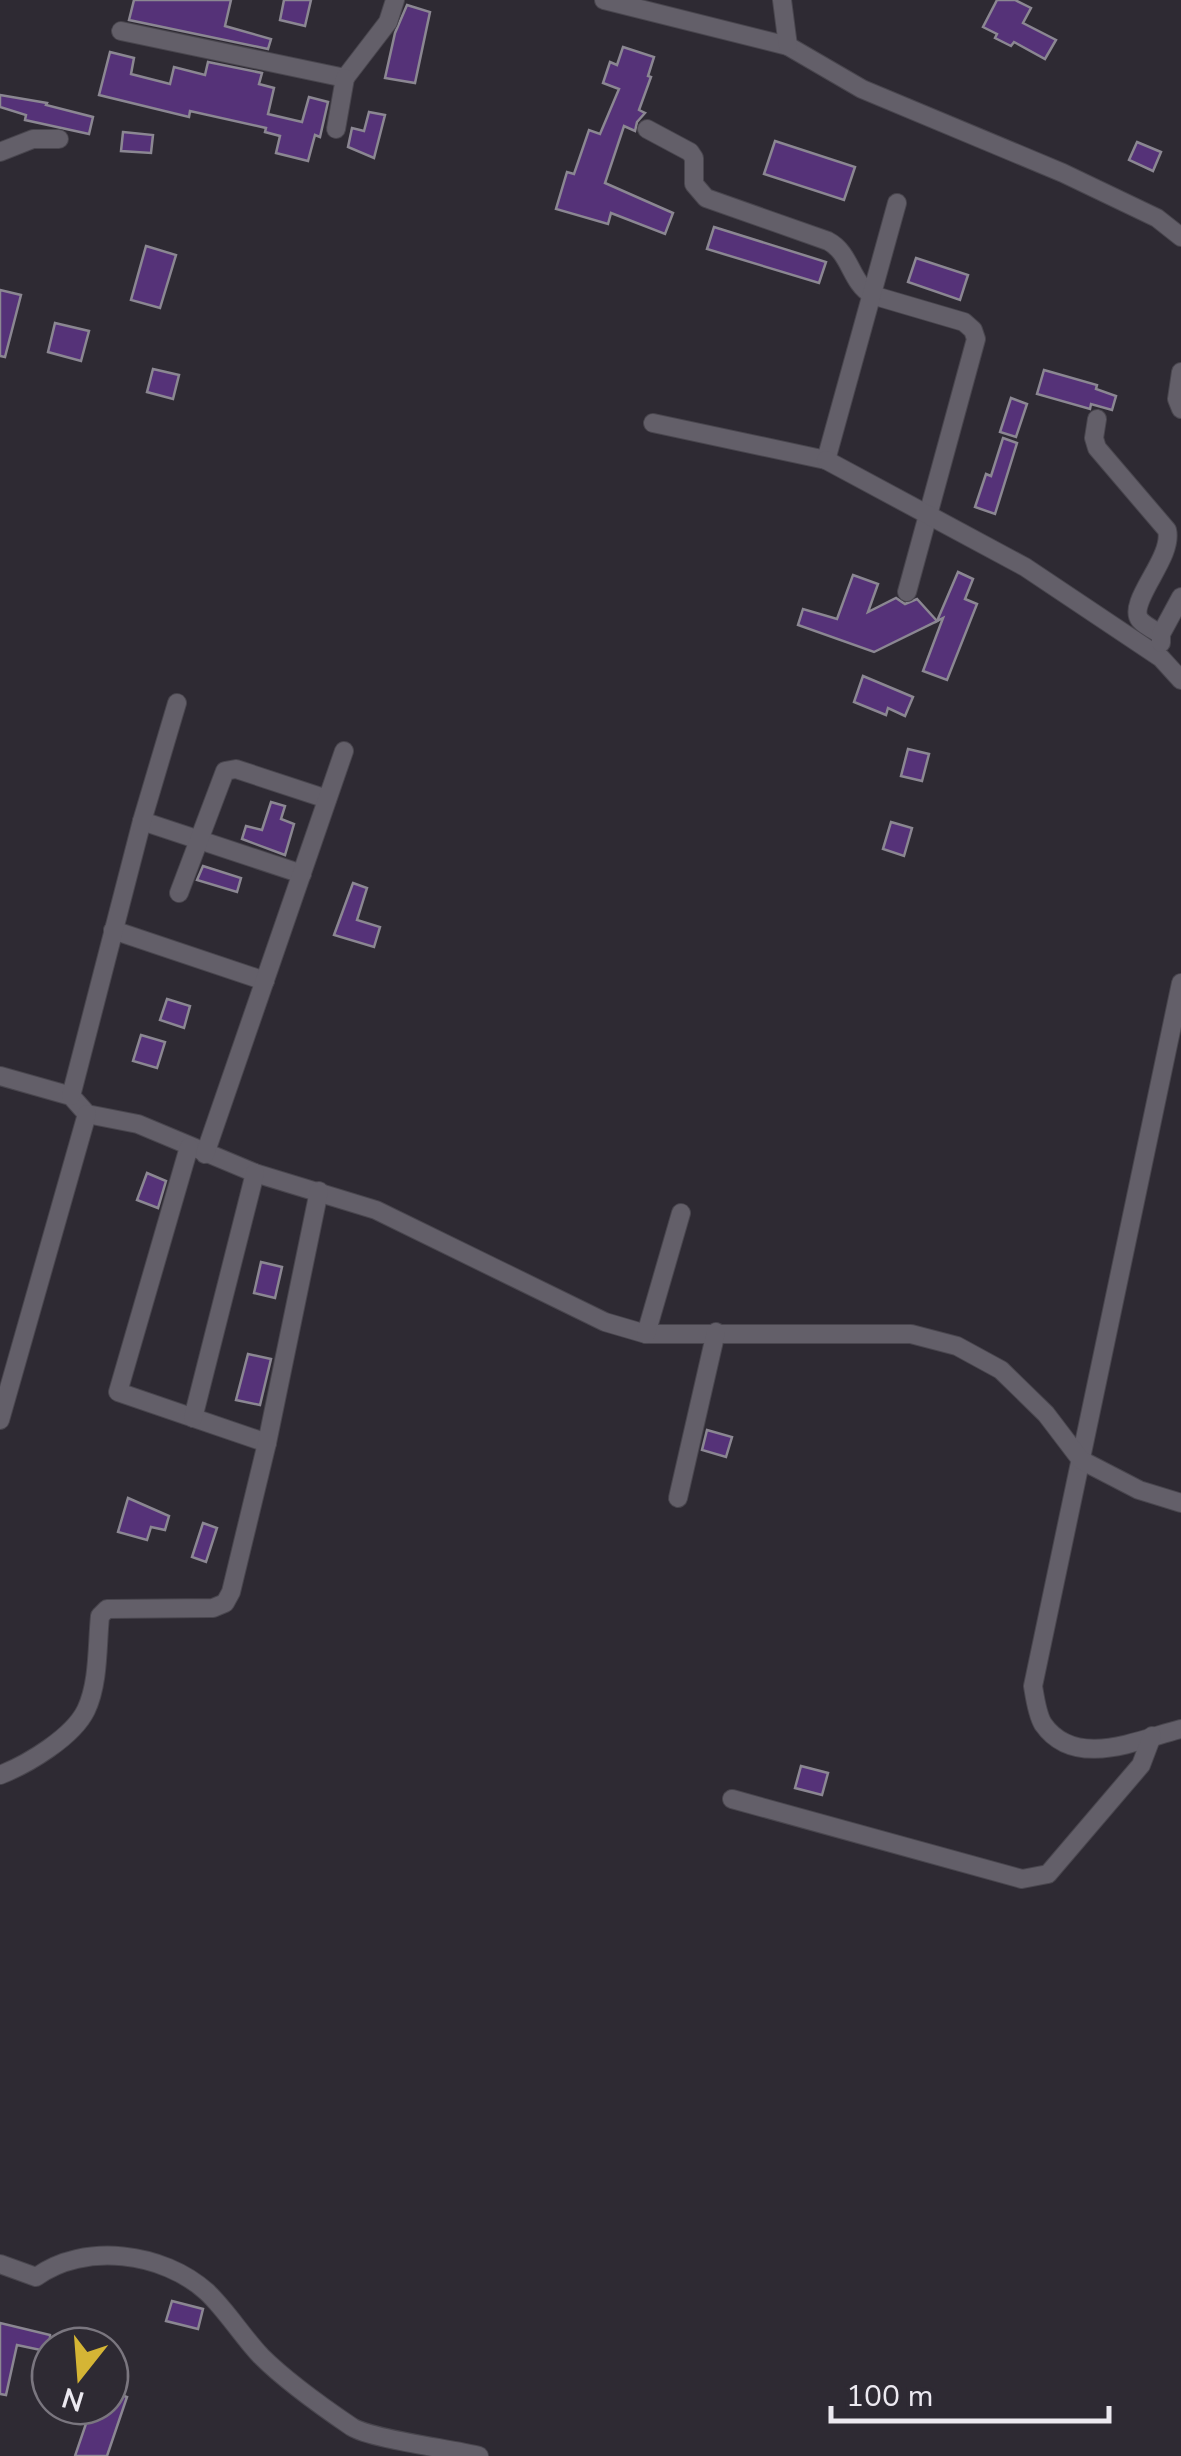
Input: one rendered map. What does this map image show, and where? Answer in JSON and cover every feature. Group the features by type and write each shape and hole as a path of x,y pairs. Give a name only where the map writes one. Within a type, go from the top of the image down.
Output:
{"street":[{"path":"336,130 346,78 388,22 395,0"},
{"path":"604,0 788,46 862,89 1063,173 1157,218 1181,237"},
{"path":"782,0 788,46"},
{"path":"121,31 346,78"},
{"path":"646,129 690,152 694,158 694,184 706,198 837,246 861,288 872,296 964,322 974,330 976,338 906,592"},
{"path":"0,152 33,139 59,139"},
{"path":"826,460 897,202"},
{"path":"1181,372 1177,399 1181,409"},
{"path":"1097,419 1097,448 1167,530 1170,540 1137,604 1141,621 1160,634"},
{"path":"654,422 826,460 1025,566 1161,658 1181,680"},
{"path":"1161,658 1160,634 1181,597"},
{"path":"71,1096 142,821 177,703"},
{"path":"268,1443 118,1392 197,1150 265,981 344,751"},
{"path":"180,893 225,771 230,768 327,799"},
{"path":"142,821 302,874"},
{"path":"113,930 265,981"},
{"path":"1181,982 1032,1686 1041,1721 1062,1744 1092,1750 1181,1729"},
{"path":"0,1076 71,1096 87,1114 138,1124 255,1173 376,1210 604,1322 646,1334 911,1334 957,1346 1001,1370 1046,1414 1081,1460 1139,1490 1181,1502"},
{"path":"0,1420 87,1114"},
{"path":"194,1418 255,1173"},
{"path":"0,1775 32,1762 84,1715 91,1696 100,1616 107,1609 213,1608 225,1603 268,1443 320,1191"},
{"path":"646,1334 681,1213"},
{"path":"678,1498 716,1332"},
{"path":"732,1799 1022,1879 1048,1874 1141,1765 1152,1736"},
{"path":"0,2264 36,2277 53,2264 92,2256 138,2258 174,2272 205,2290 263,2358 356,2430 479,2456"}],"building":[{"path":"134,0 231,0 225,26 271,39 268,49 129,20"},
{"path":"284,0 311,0 305,26 280,20"},
{"path":"997,0 1015,0 1031,8 1023,23 1056,40 1045,59 1014,42 1011,46 995,38 997,34 983,27"},
{"path":"407,5 430,12 415,83 385,78 395,33"},
{"path":"623,47 654,57 639,110 645,113 635,131 624,126 605,183 673,213 665,234 611,213 608,224 556,209 567,172 574,174 589,130 600,134 619,89 603,83 610,62 617,65"},
{"path":"110,52 134,58 131,74 170,84 174,67 205,75 208,62 262,73 259,84 274,88 268,114 302,122 309,97 328,102 320,137 315,135 308,161 276,153 280,136 265,132 266,128 190,111 189,117 99,95"},
{"path":"0,95 47,103 93,117 89,134 25,120 26,115 0,107"},
{"path":"369,112 385,115 374,158 348,147 352,128 364,131"},
{"path":"123,132 153,135 151,153 121,151"},
{"path":"775,141 855,167 844,200 764,174"},
{"path":"1137,142 1161,152 1153,171 1129,160"},
{"path":"714,227 826,262 819,283 707,249"},
{"path":"146,246 176,255 160,308 131,300"},
{"path":"916,258 968,275 960,300 908,282"},
{"path":"0,290 21,295 5,357 0,356"},
{"path":"55,323 89,331 81,361 48,352"},
{"path":"153,369 179,375 173,399 147,392"},
{"path":"1044,370 1097,385 1096,389 1116,396 1112,410 1091,404 1090,409 1037,394"},
{"path":"1011,398 1027,404 1016,437 1000,432"},
{"path":"1003,438 1017,443 995,514 975,507 986,474 991,476"},
{"path":"958,572 973,579 965,599 977,604 947,680 923,671 943,618 937,621"},
{"path":"853,575 878,584 868,612 896,598 905,604 917,599 937,621 874,652 798,625 803,609 837,619"},
{"path":"863,676 913,697 905,716 888,708 886,715 854,702"},
{"path":"908,749 929,754 922,781 901,776"},
{"path":"271,802 285,806 281,819 294,824 285,855 242,839 246,826 262,830"},
{"path":"891,822 912,828 904,856 883,849"},
{"path":"203,866 241,878 237,892 197,880"},
{"path":"353,883 367,888 357,920 380,927 374,947 334,935"},
{"path":"167,999 190,1006 184,1028 160,1020"},
{"path":"141,1035 165,1042 157,1068 133,1061"},
{"path":"147,1173 166,1181 158,1208 137,1200"},
{"path":"261,1262 282,1267 275,1298 254,1293"},
{"path":"248,1354 271,1359 260,1405 236,1400"},
{"path":"707,1430 732,1437 726,1457 702,1450"},
{"path":"128,1498 169,1516 165,1530 151,1527 147,1540 118,1532"},
{"path":"203,1523 217,1528 206,1562 192,1557"},
{"path":"801,1766 828,1773 822,1795 795,1788"},
{"path":"172,2301 203,2309 198,2329 166,2321"},
{"path":"0,2323 30,2330 30,2348 17,2345 6,2395 0,2394"},
{"path":"85,2426 117,2426 107,2456 75,2456"}]}
